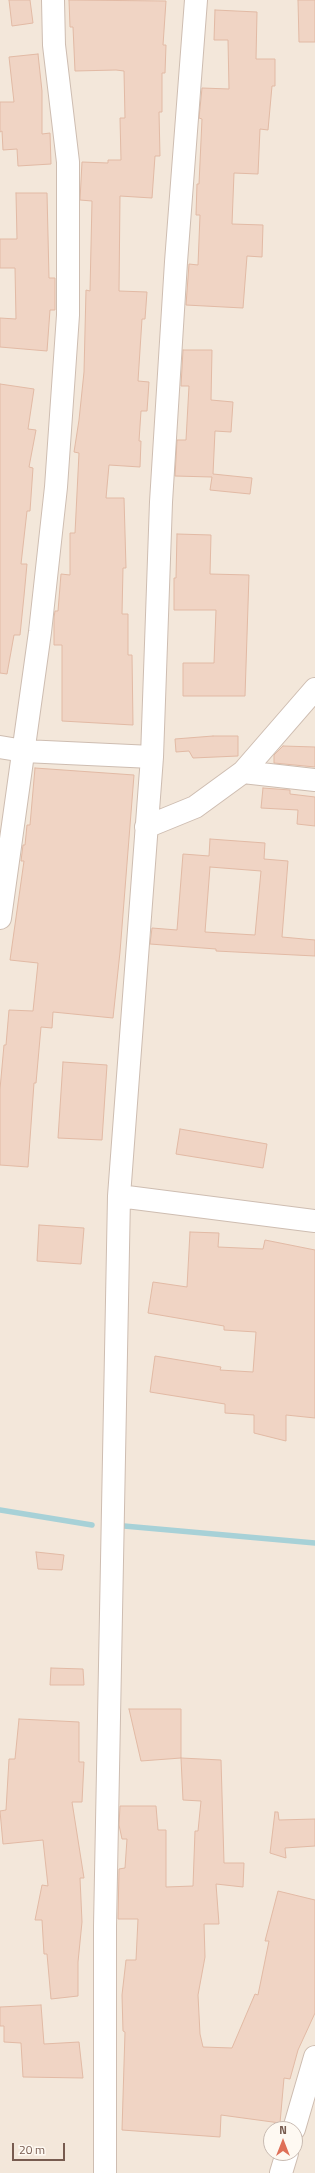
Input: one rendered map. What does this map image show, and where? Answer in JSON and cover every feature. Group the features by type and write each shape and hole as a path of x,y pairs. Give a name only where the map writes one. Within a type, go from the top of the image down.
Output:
{"street":[{"path":"0,918 40,632 56,487 68,315 68,162 54,45 52,0"},
{"path":"105,2173 105,1918 119,1196 152,757 161,502 176,262 196,0"},
{"path":"146,827 195,807 243,772 315,689"},
{"path":"0,747 24,751 152,757"},
{"path":"243,772 315,780"},
{"path":"119,1196 315,1221"},
{"path":"296,2121 315,2057"},
{"path":"281,2173 285,2161"}],"shaded area":[{"path":"0,0 315,0 315,2173 0,2173"}],"building":[{"path":"9,0 30,0 33,23 12,26"},
{"path":"69,0 166,1 163,45 166,45 165,73 162,73 162,112 159,112 160,156 155,156 152,198 120,196 119,291 147,292 145,319 142,319 138,381 149,382 147,411 141,411 139,441 141,441 140,467 109,465 106,498 124,498 126,568 123,568 122,614 128,614 128,655 132,655 133,725 62,721 62,645 54,645 54,617 55,611 58,611 61,574 70,575 70,533 75,533 79,453 74,452 84,372 86,290 90,291 92,201 80,200 82,162 108,163 108,160 121,160 120,118 125,118 124,71 75,71 73,27 70,27"},
{"path":"298,0 315,0 315,42 299,42"},
{"path":"215,10 257,12 256,59 275,59 275,86 272,86 268,130 260,129 258,174 234,173 232,224 263,225 262,257 247,256 243,308 186,305 189,264 198,265 200,215 196,215 202,119 199,118 202,88 229,89 228,40 214,40"},
{"path":"38,54 42,91 42,134 50,133 51,164 18,166 17,149 3,150 2,131 0,132 0,102 14,102 9,57"},
{"path":"16,193 47,193 49,278 55,278 55,310 50,310 47,351 0,347 0,318 16,319 15,268 0,268 0,239 17,239"},
{"path":"183,350 212,350 211,400 233,402 231,432 215,431 213,474 252,478 250,494 210,490 212,477 175,476 177,440 186,440 189,386 181,386"},
{"path":"0,384 34,389 28,429 36,430 29,467 33,468 30,511 27,511 21,564 27,564 20,635 14,635 7,674 0,673"},
{"path":"177,534 211,535 210,574 249,575 245,696 183,696 183,663 214,663 216,610 174,610 174,578 176,578"},
{"path":"238,736 238,756 193,758 189,751 176,752 175,739"},
{"path":"283,746 315,747 315,767 274,763 274,755"},
{"path":"35,768 134,775 120,952 113,1018 53,1012 52,1028 41,1027 36,1083 34,1083 28,1167 0,1165 0,1089 9,1010 33,1011 38,963 10,960 24,861 21,861 23,845 25,845 27,825 30,825"},
{"path":"263,788 290,790 290,794 315,797 315,826 297,824 298,810 261,808"},
{"path":"210,839 265,843 264,859 288,861 282,937 315,940 315,956 216,951 216,949 150,944 152,928 177,930 183,854 209,856","holes":["210,867 261,871 255,935 205,932"]},
{"path":"63,1062 107,1065 102,1140 58,1138"},
{"path":"180,1129 267,1144 263,1168 176,1154"},
{"path":"39,1225 84,1228 81,1264 37,1261"},
{"path":"190,1232 219,1233 218,1247 263,1249 265,1240 315,1250 315,1418 286,1415 286,1441 254,1433 254,1415 225,1413 225,1404 150,1392 155,1356 221,1367 220,1370 253,1372 256,1332 224,1330 224,1326 148,1313 153,1282 187,1287"},
{"path":"36,1552 64,1555 62,1570 38,1569"},
{"path":"51,1668 83,1669 84,1685 50,1685"},
{"path":"129,1709 181,1709 181,1758 141,1761"},
{"path":"19,1719 79,1722 79,1762 84,1762 82,1802 72,1802 84,1878 80,1878 82,1922 78,1962 78,1996 51,1999 47,1954 44,1954 42,1920 35,1920 42,1885 48,1886 43,1840 3,1844 0,1811 6,1810 9,1759 15,1759"},
{"path":"181,1758 221,1760 224,1863 244,1863 243,1887 216,1884 219,1924 204,1924 205,1957 198,1995 200,2034 203,2047 232,2048 255,1994 258,1995 269,1941 265,1941 278,1891 315,1900 315,2013 298,2050 290,2079 284,2078 280,2121 265,2121 221,2115 220,2137 122,2130 125,2032 123,2031 122,1995 126,1960 136,1960 138,1919 118,1919 119,1869 125,1868 127,1839 122,1839 119,1825 120,1806 156,1806 158,1830 166,1830 166,1887 193,1886 195,1831 198,1831 201,1801 183,1800"},
{"path":"275,1812 278,1812 279,1820 315,1819 315,1846 285,1848 286,1858 270,1853"},
{"path":"41,2005 44,2044 79,2042 83,2078 23,2077 21,2043 4,2042 4,2026 0,2026 0,2007"}],"waterway":[{"path":"0,1510 92,1525"},
{"path":"124,1526 315,1543"}]}
